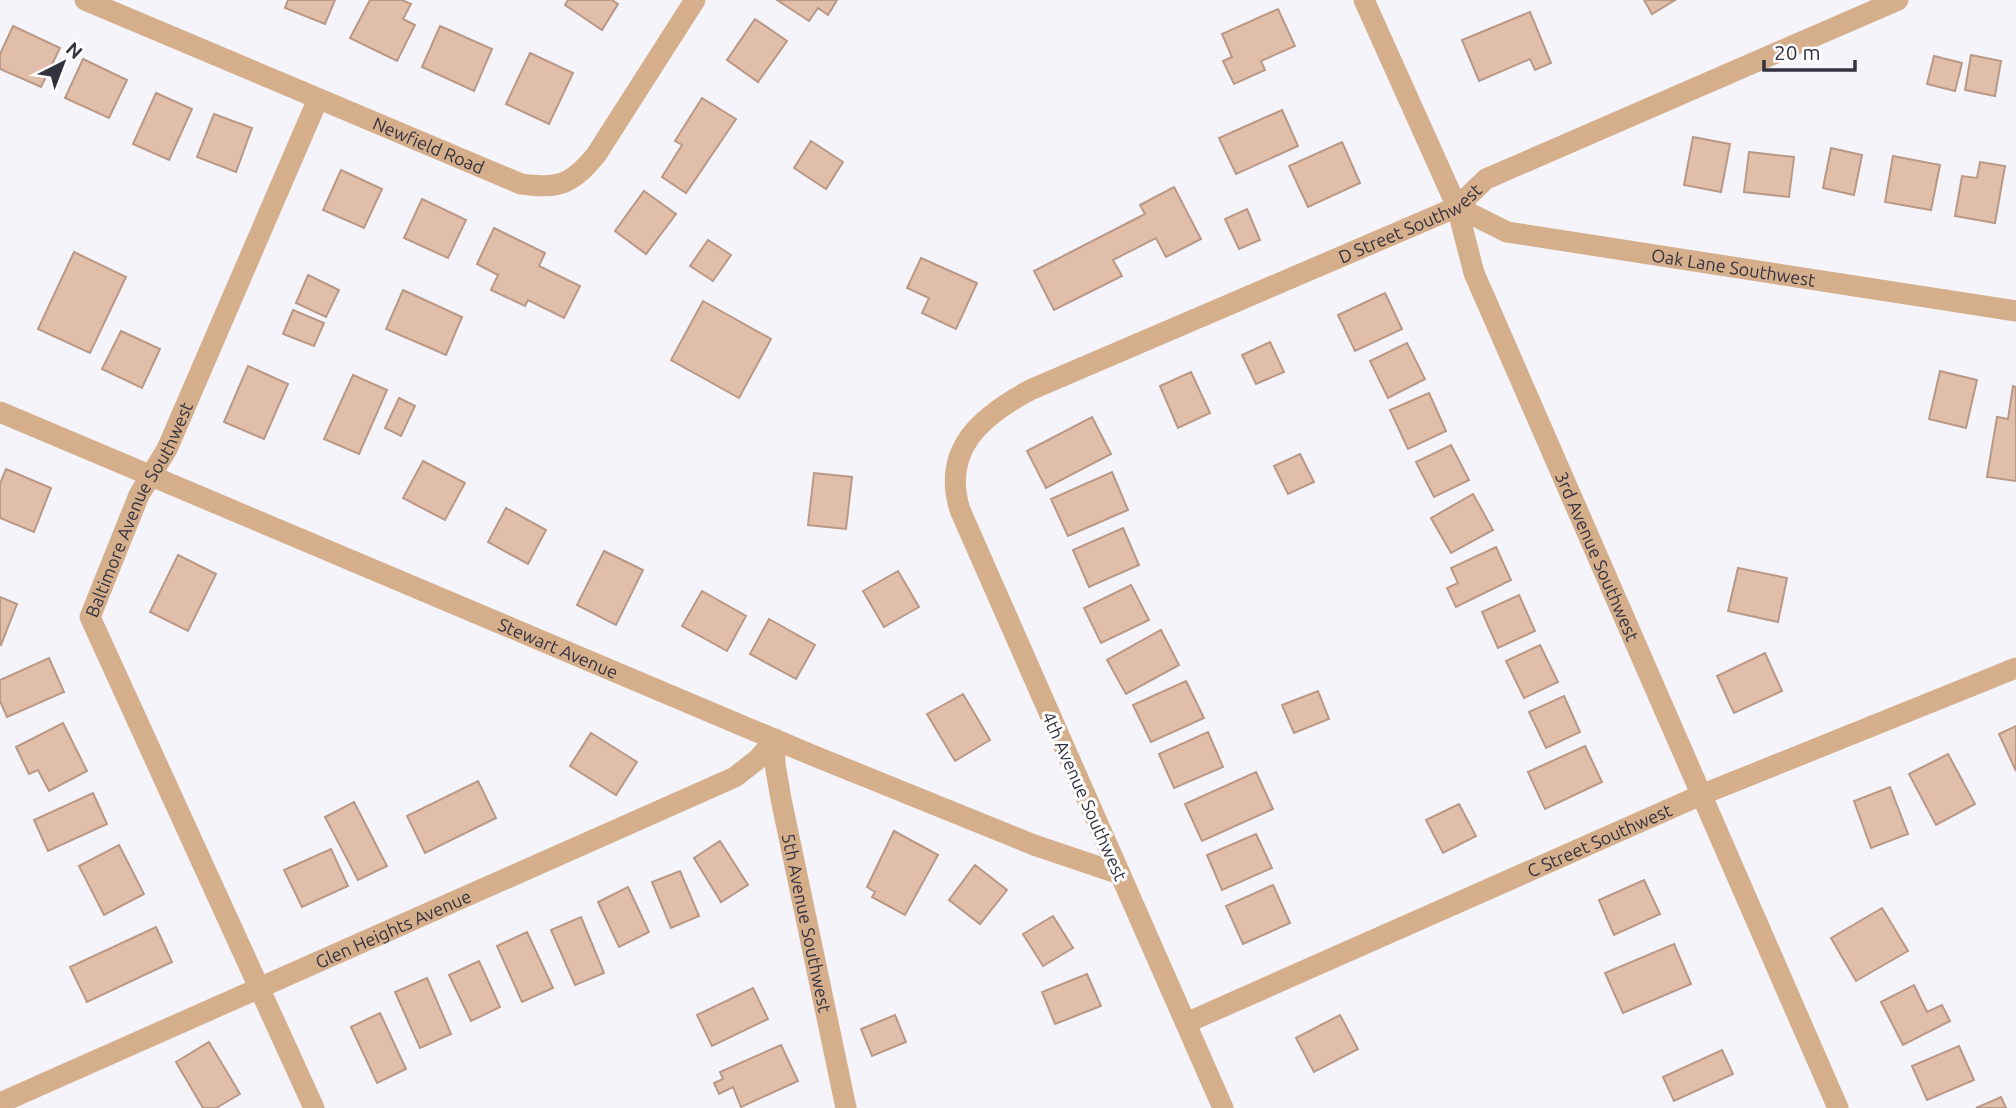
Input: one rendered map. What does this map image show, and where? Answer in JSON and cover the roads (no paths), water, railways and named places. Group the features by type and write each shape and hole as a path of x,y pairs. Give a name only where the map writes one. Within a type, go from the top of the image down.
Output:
{"street":[{"name":"Newfield Road","path":"85,0 521,184 545,187 564,184 581,174 596,155 695,0"},
{"name":"3rd Avenue Southwest","path":"1364,0 1457,207 1474,273 1838,1108"},
{"name":"D Street Southwest","path":"954,481 956,466 972,431 1009,401 1457,207 1486,179 1898,0"},
{"name":"Baltimore Avenue Southwest","path":"314,1108 90,617 139,495 167,449 318,99"},
{"name":"Oak Lane Southwest","path":"1457,207 1507,232 2016,311"},
{"name":"Stewart Avenue","path":"0,412 1034,845 1120,874"},
{"name":"4th Avenue Southwest","path":"954,481 955,495 971,535 1223,1108"},
{"name":"C Street Southwest","path":"1186,1023 1701,795 2016,668"},
{"name":"Glen Heights Avenue","path":"0,1103 735,778 758,758 775,738"},
{"name":"5th Avenue Southwest","path":"775,738 775,764 781,799 846,1108"}]}
